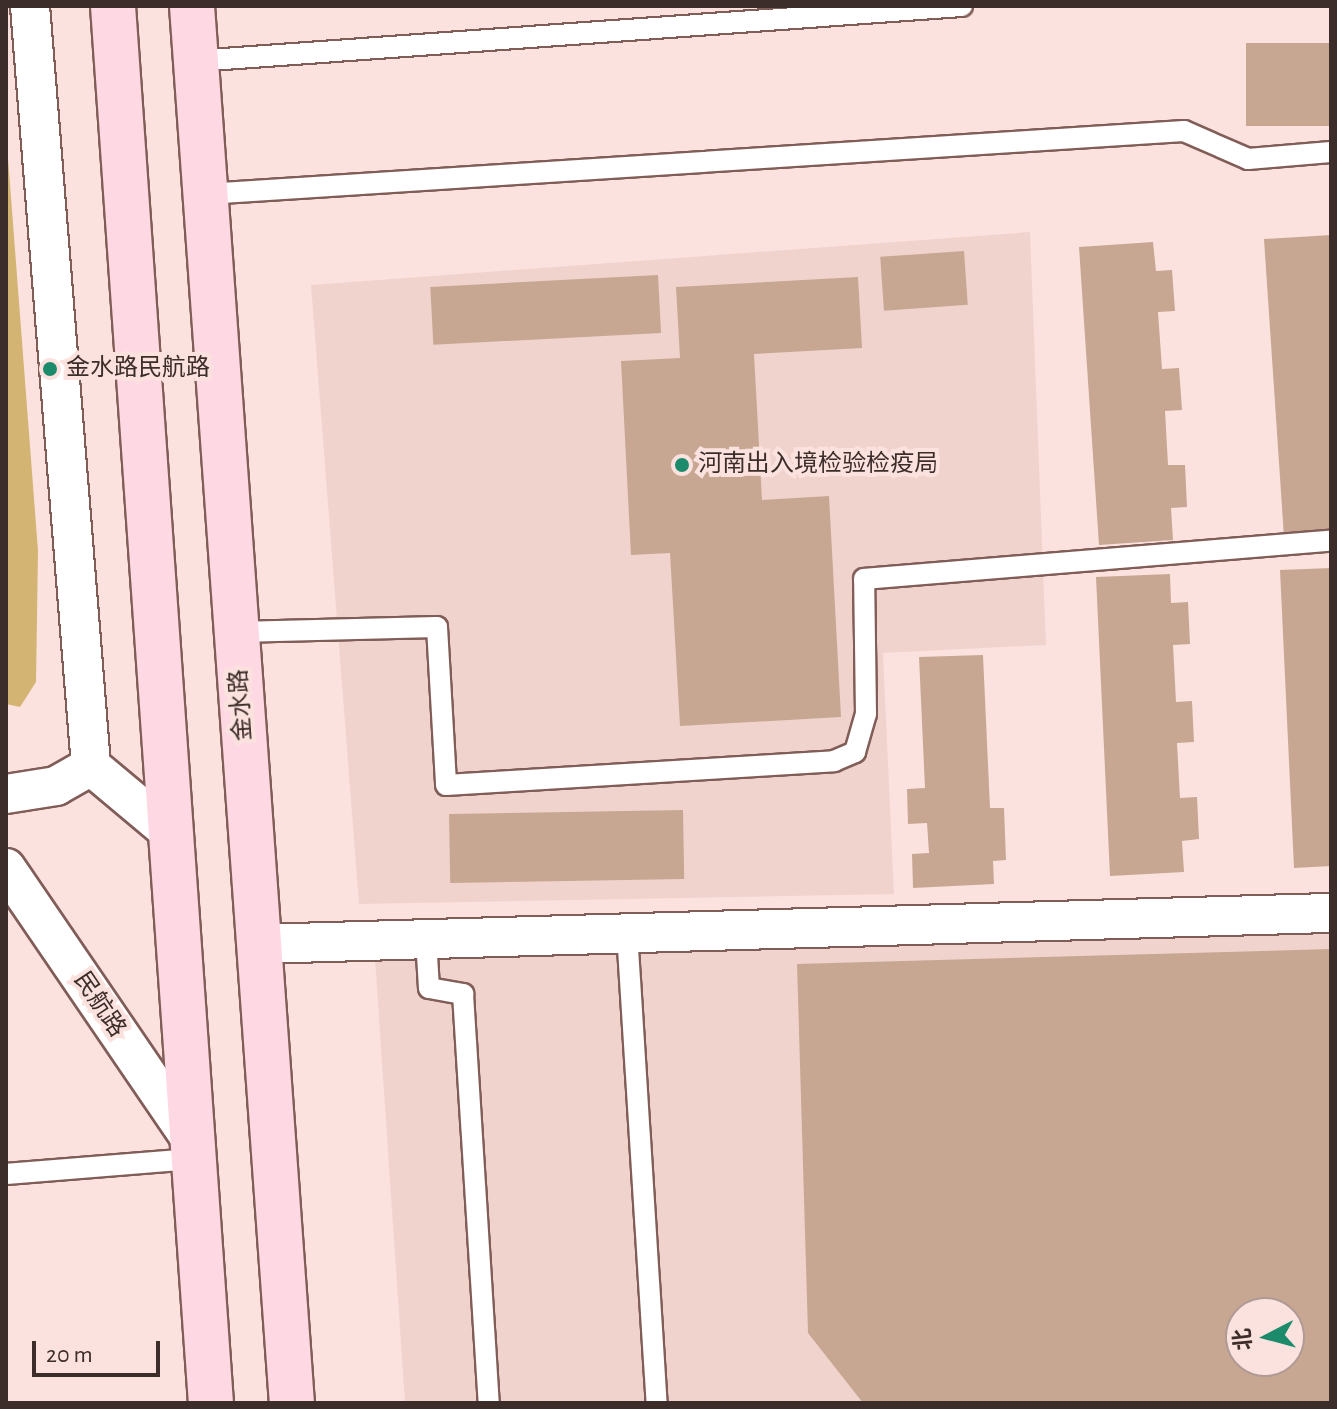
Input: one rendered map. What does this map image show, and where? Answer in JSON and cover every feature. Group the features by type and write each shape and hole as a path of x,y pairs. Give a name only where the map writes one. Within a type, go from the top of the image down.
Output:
{"main road":[{"path":"113,6 211,1403"},
{"name":"金水路","path":"192,6 292,1403"}],"street":[{"path":"30,6 91,766 170,832"},
{"path":"6,794 56,786 91,766"},
{"name":"民航路","path":"6,868 193,1151"},
{"path":"259,944 1331,913"}],"lane":[{"path":"196,61 962,6"},
{"path":"206,194 1184,131 1248,159 1331,152"},
{"path":"237,632 437,627 446,785 834,761 855,752 866,714 864,579 1331,541"},
{"path":"627,932 657,1403"},
{"path":"426,938 429,988 463,994 489,1403"},
{"path":"6,1174 193,1151"}],"shaded area":[{"path":"6,132 38,551 36,682 20,707 6,704"},
{"name":"河南出入境检验检疫局","path":"1030,232 1046,645 883,653 894,894 359,904 311,285"},
{"path":"1331,929 1331,1403 405,1403 375,959"}],"building":[{"path":"1246,43 1331,43 1331,126 1246,126"},
{"path":"1331,235 1331,534 1284,537 1264,239"},
{"path":"1153,242 1156,271 1172,270 1175,311 1158,312 1162,369 1179,368 1182,410 1165,411 1168,465 1185,465 1187,507 1171,508 1173,540 1099,545 1079,247"},
{"path":"964,251 968,305 884,311 880,257"},
{"path":"658,275 661,333 433,345 430,287"},
{"path":"858,277 862,348 754,354 762,500 829,496 841,717 680,726 670,553 631,555 621,361 680,358 676,287"},
{"path":"1331,568 1331,866 1294,868 1280,570"},
{"path":"1170,574 1171,603 1188,602 1190,644 1173,645 1176,702 1192,701 1194,742 1177,743 1180,798 1197,797 1199,839 1182,841 1184,872 1110,876 1096,577"},
{"path":"983,655 990,808 1004,808 1006,860 993,861 994,884 913,888 912,854 929,853 927,823 908,824 907,789 925,788 919,657"},
{"path":"683,810 684,879 450,883 449,814"},
{"path":"1331,949 1331,1403 863,1403 808,1333 797,964"}],"place":[{"name":"金水路民航路","path":"50,369"},
{"name":"河南出入境检验检疫局","path":"682,465"}]}
